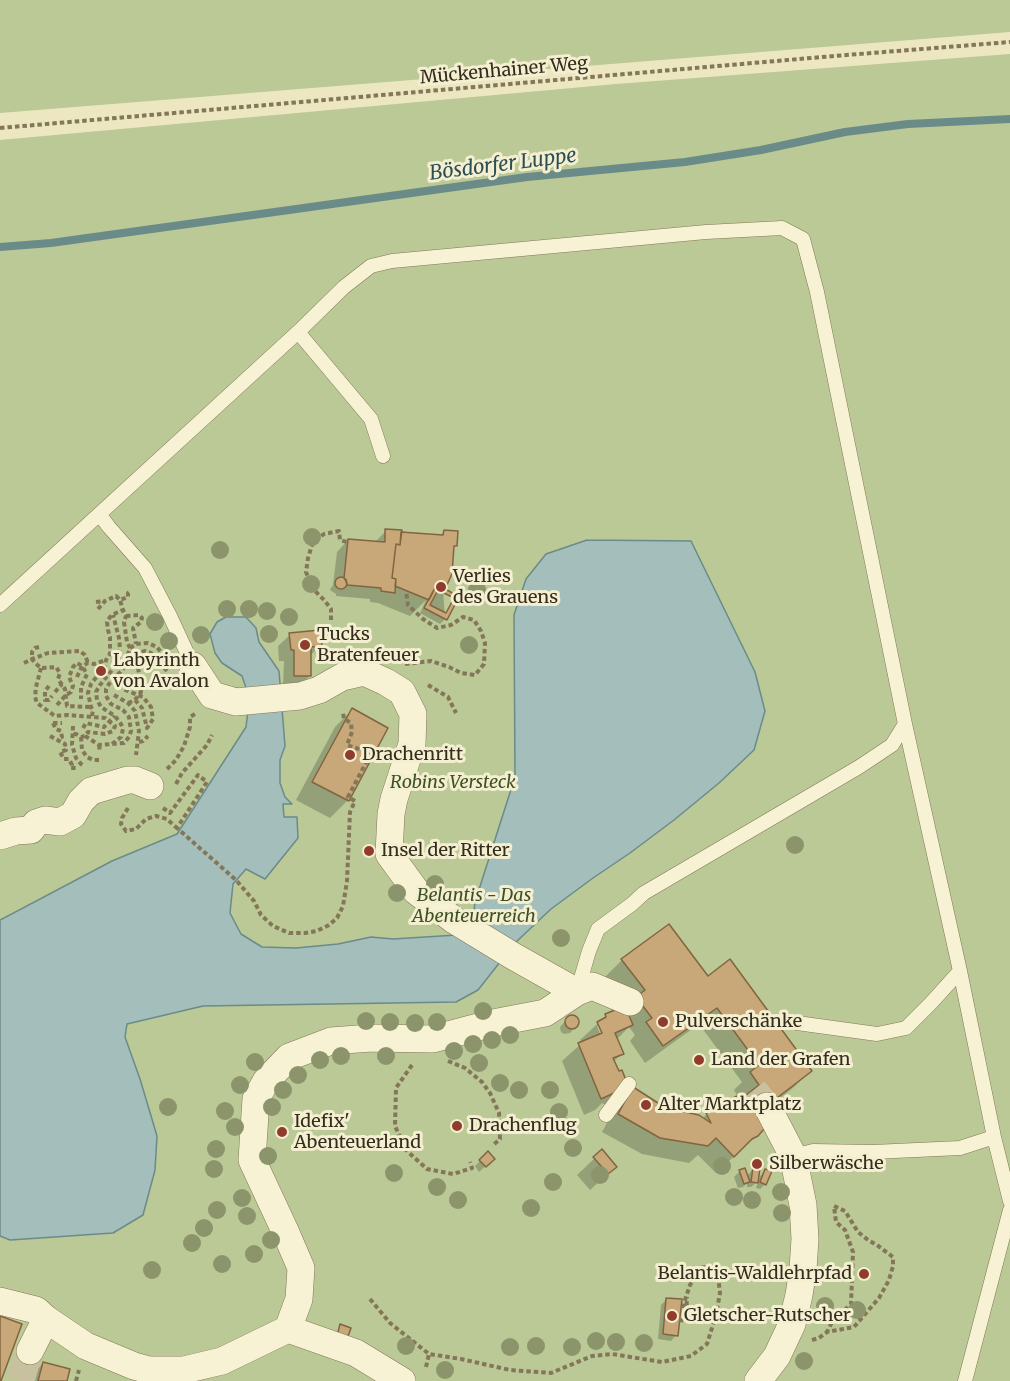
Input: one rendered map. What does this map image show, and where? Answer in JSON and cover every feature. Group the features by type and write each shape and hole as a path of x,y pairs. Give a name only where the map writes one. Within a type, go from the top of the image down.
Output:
{"street":[{"path":"181,670 212,695 236,702 300,696 319,690 342,677 364,672 386,682 402,693 413,714 412,744 393,799 389,854 416,891 454,920 577,992"},
{"path":"0,836 16,831 31,831 36,823 45,820 60,822 73,815 81,801 91,791 128,780 135,780 161,794"},
{"path":"0,1301 36,1310 86,1346 149,1370 184,1370 222,1361 288,1329 299,1299 301,1268 252,1160 256,1099 266,1081 289,1057 331,1041 371,1038 433,1039 493,1023 545,1013 577,992 592,986 630,1002"},
{"path":"758,1381 777,1356 792,1324 803,1269 805,1239 803,1205 793,1156 767,1106"},
{"path":"30,1351 46,1319"},
{"path":"288,1329 356,1353 402,1381"}],"lane":[{"path":"0,605 298,332 344,287 371,266 392,261 706,232 782,228 803,239 817,292 905,724 994,1137 1010,1201"},
{"path":"298,332 371,419 383,456"},
{"path":"99,514 145,568 170,616 181,670"},
{"path":"577,992 598,929 644,893 859,767 891,745 905,724"},
{"path":"797,1023 877,1034 906,1028 960,971"},
{"path":"606,1115 629,1084"},
{"path":"793,1156 813,1151 873,1152 960,1148 994,1137"},
{"path":"965,1381 1010,1210"}],"path":[{"name":"Mückenhainer Weg","path":"0,128 1010,42"},
{"path":"331,620 331,609 313,589 306,572 308,558 313,542 324,534 339,531 340,540 347,542"},
{"path":"120,600 128,597 131,591"},
{"path":"400,667 404,664 431,661 461,673 475,675 484,664 484,643 481,631 474,620 463,618 451,625 437,628 408,605 406,591"},
{"path":"96,602 116,596 120,600 126,616 124,622 130,648"},
{"path":"98,609 105,601"},
{"path":"92,716 93,710 88,693 91,684 105,666 110,654 107,622 116,612 123,610"},
{"path":"112,744 121,737 123,729 115,716 101,707 96,692 118,660 119,638 113,615"},
{"path":"72,734 83,736 99,745 124,743 129,737 131,731 129,717 123,710 111,704 106,696 106,689 123,669 130,648 136,644 134,628 142,618 139,615 126,616"},
{"path":"32,670 32,652 39,647"},
{"path":"24,663 48,653 80,651 85,655 88,663"},
{"path":"128,703 140,696 141,692 136,658 139,653 145,651 151,653 181,670"},
{"path":"77,677 82,666 106,660"},
{"path":"33,661 41,668 57,667 60,673 57,679 62,684 67,706 90,704 97,700"},
{"path":"57,705 71,692 73,686 69,677 77,663 87,674 81,687 81,699"},
{"path":"41,668 35,697 37,703 55,716 105,718 115,726 113,731 105,734 88,732 83,736 82,750 87,757 81,764 76,758 72,745 73,726"},
{"path":"135,700 142,708 147,728 153,719 151,707 143,697 123,689 122,686 123,683 130,681 136,686 141,686"},
{"path":"425,683 448,697 456,713"},
{"path":"49,686 45,691 45,700 49,700 62,684"},
{"path":"36,691 45,691"},
{"path":"114,694 128,703 135,711 140,731 136,757 132,759"},
{"path":"177,828 207,782 198,775 170,813 161,794 184,746 190,727 190,717 197,712"},
{"path":"212,735 207,745 161,794 127,809 121,824 126,831 136,829 146,819 156,816 167,819 236,880 254,901 261,915 273,926 289,933 317,931 337,918 343,906 347,881 350,812 355,801 348,797 370,756 362,750 347,745 352,732 351,723 344,719 343,713"},
{"path":"55,716 53,723 56,729 61,731 62,737 58,739"},
{"path":"83,728 86,723 104,727 115,716"},
{"path":"53,723 62,723"},
{"path":"50,736 65,744 66,750 60,752 64,759 69,759 72,765 70,768 79,768"},
{"path":"139,742 148,736"},
{"path":"99,745 100,752"},
{"path":"470,1162 472,1168 453,1174 427,1170 406,1150 395,1126 396,1088 433,1039 445,1060 465,1068 482,1082 490,1093 499,1113 500,1139 492,1146"},
{"path":"786,1338 802,1343 819,1338 827,1332 854,1327 879,1298 890,1280 893,1257 858,1232 845,1211 834,1206 836,1222 845,1230 853,1252 851,1304 832,1322 827,1332"},
{"path":"370,1299 390,1323 429,1354 510,1370 551,1372 592,1356 612,1354 662,1362 691,1356 707,1344 716,1315 720,1293 718,1276 712,1266 700,1268 690,1285 683,1315 680,1314"},
{"path":"679,1320 686,1321 687,1296"},
{"path":"426,1367 429,1354"}],"green space":[{"path":"0,0 1010,0 1010,32 0,113"},
{"name":"Belantis - Das Abenteuerreich","path":"1010,54 1010,1381 0,1381 0,140 616,84"}],"water":[{"path":"587,540 691,541 755,672 765,711 754,750 674,820 551,909 515,943 478,990 456,1002 203,1006 127,1024 125,1037 157,1136 155,1170 143,1215 113,1233 10,1240 0,1236 0,920 112,861 177,834 246,727 247,691 242,676 222,663 215,653 210,634 217,622 226,617 246,617 256,628 259,642 279,671 285,746 280,760 280,783 285,797 292,804 283,804 284,817 297,817 298,838 265,879 246,869 233,884 230,913 241,934 262,947 296,948 338,944 371,937 393,939 457,935 473,919 475,902 515,777 514,615 526,579 546,554"}],"building":[{"path":"385,529 402,530 400,545 396,544 392,578 396,579 395,593 381,591 381,588 347,585 344,578 348,539 385,542"},
{"path":"444,530 458,531 457,546 454,546 452,574 445,589 437,584 429,600 395,586 396,579 392,578 396,544 400,545 401,532 443,535"},
{"path":"341,577 347,583 341,589 335,583"},
{"path":"437,584 459,597 447,620 424,608"},
{"path":"438,590 454,598 446,613 430,605"},
{"path":"320,630 322,646 311,647 311,676 294,676 294,650 291,650 289,633"},
{"name":"Drachenritt","path":"352,708 388,728 349,801 312,782"},
{"path":"669,924 708,976 730,959 812,1071 760,1111 764,1129 734,1157 716,1138 708,1146 660,1138 618,1114 630,1092 614,1093 601,1099 578,1043 602,1033 597,1022 606,1017 605,1014 625,1006 633,1025 615,1033 624,1054 613,1058 619,1071 622,1070 627,1083 662,1107 699,1115 711,1123 706,1113 721,1104 724,1109 727,1101 737,1096 742,1098 759,1085 750,1072 759,1065 717,1008 663,1046 646,1022 652,1018 636,997 645,990 621,959"},
{"path":"569,1015 575,1015 579,1022 575,1029 569,1029 565,1025 565,1019"},
{"path":"602,1149 617,1167 608,1174 593,1157"},
{"path":"488,1151 495,1159 486,1167 479,1160"},
{"path":"753,1167 760,1168 758,1183 751,1182"},
{"path":"745,1168 750,1182 744,1184 739,1170"},
{"path":"765,1169 772,1171 766,1185 760,1182"},
{"path":"666,1298 682,1299 678,1336 663,1334"},
{"path":"0,1316 22,1324 1,1381 0,1381"},
{"path":"340,1324 351,1328 347,1339 337,1336"},
{"path":"43,1362 70,1369 67,1381 38,1381"}],"waterway":[{"name":"Bösdorfer Luppe","path":"0,247 51,243 527,177 685,162 761,150 845,132 908,124 1010,119"}],"tunnel":[{"path":"754,1090 767,1106"},
{"path":"20,1381 30,1351"}],"place":[{"name":"Verlies des Grauens","path":"441,587"},
{"name":"Tucks Bratenfeuer","path":"305,645"},
{"name":"Labyrinth von Avalon","path":"101,671"},
{"name":"Drachenritt","path":"350,755"},
{"name":"Insel der Ritter","path":"369,851"},
{"name":"Pulverschänke","path":"663,1022"},
{"name":"Land der Grafen","path":"699,1060"},
{"name":"Alter Marktplatz","path":"646,1105"},
{"name":"Drachenflug","path":"457,1126"},
{"name":"Idefix' Abenteuerland","path":"282,1132"},
{"name":"Silberwäsche","path":"757,1164"},
{"name":"Belantis-Waldlehrpfad","path":"864,1274"},
{"name":"Gletscher-Rutscher","path":"672,1316"}],"park label":[{"name":"Robins Versteck","path":"453,783"}]}
